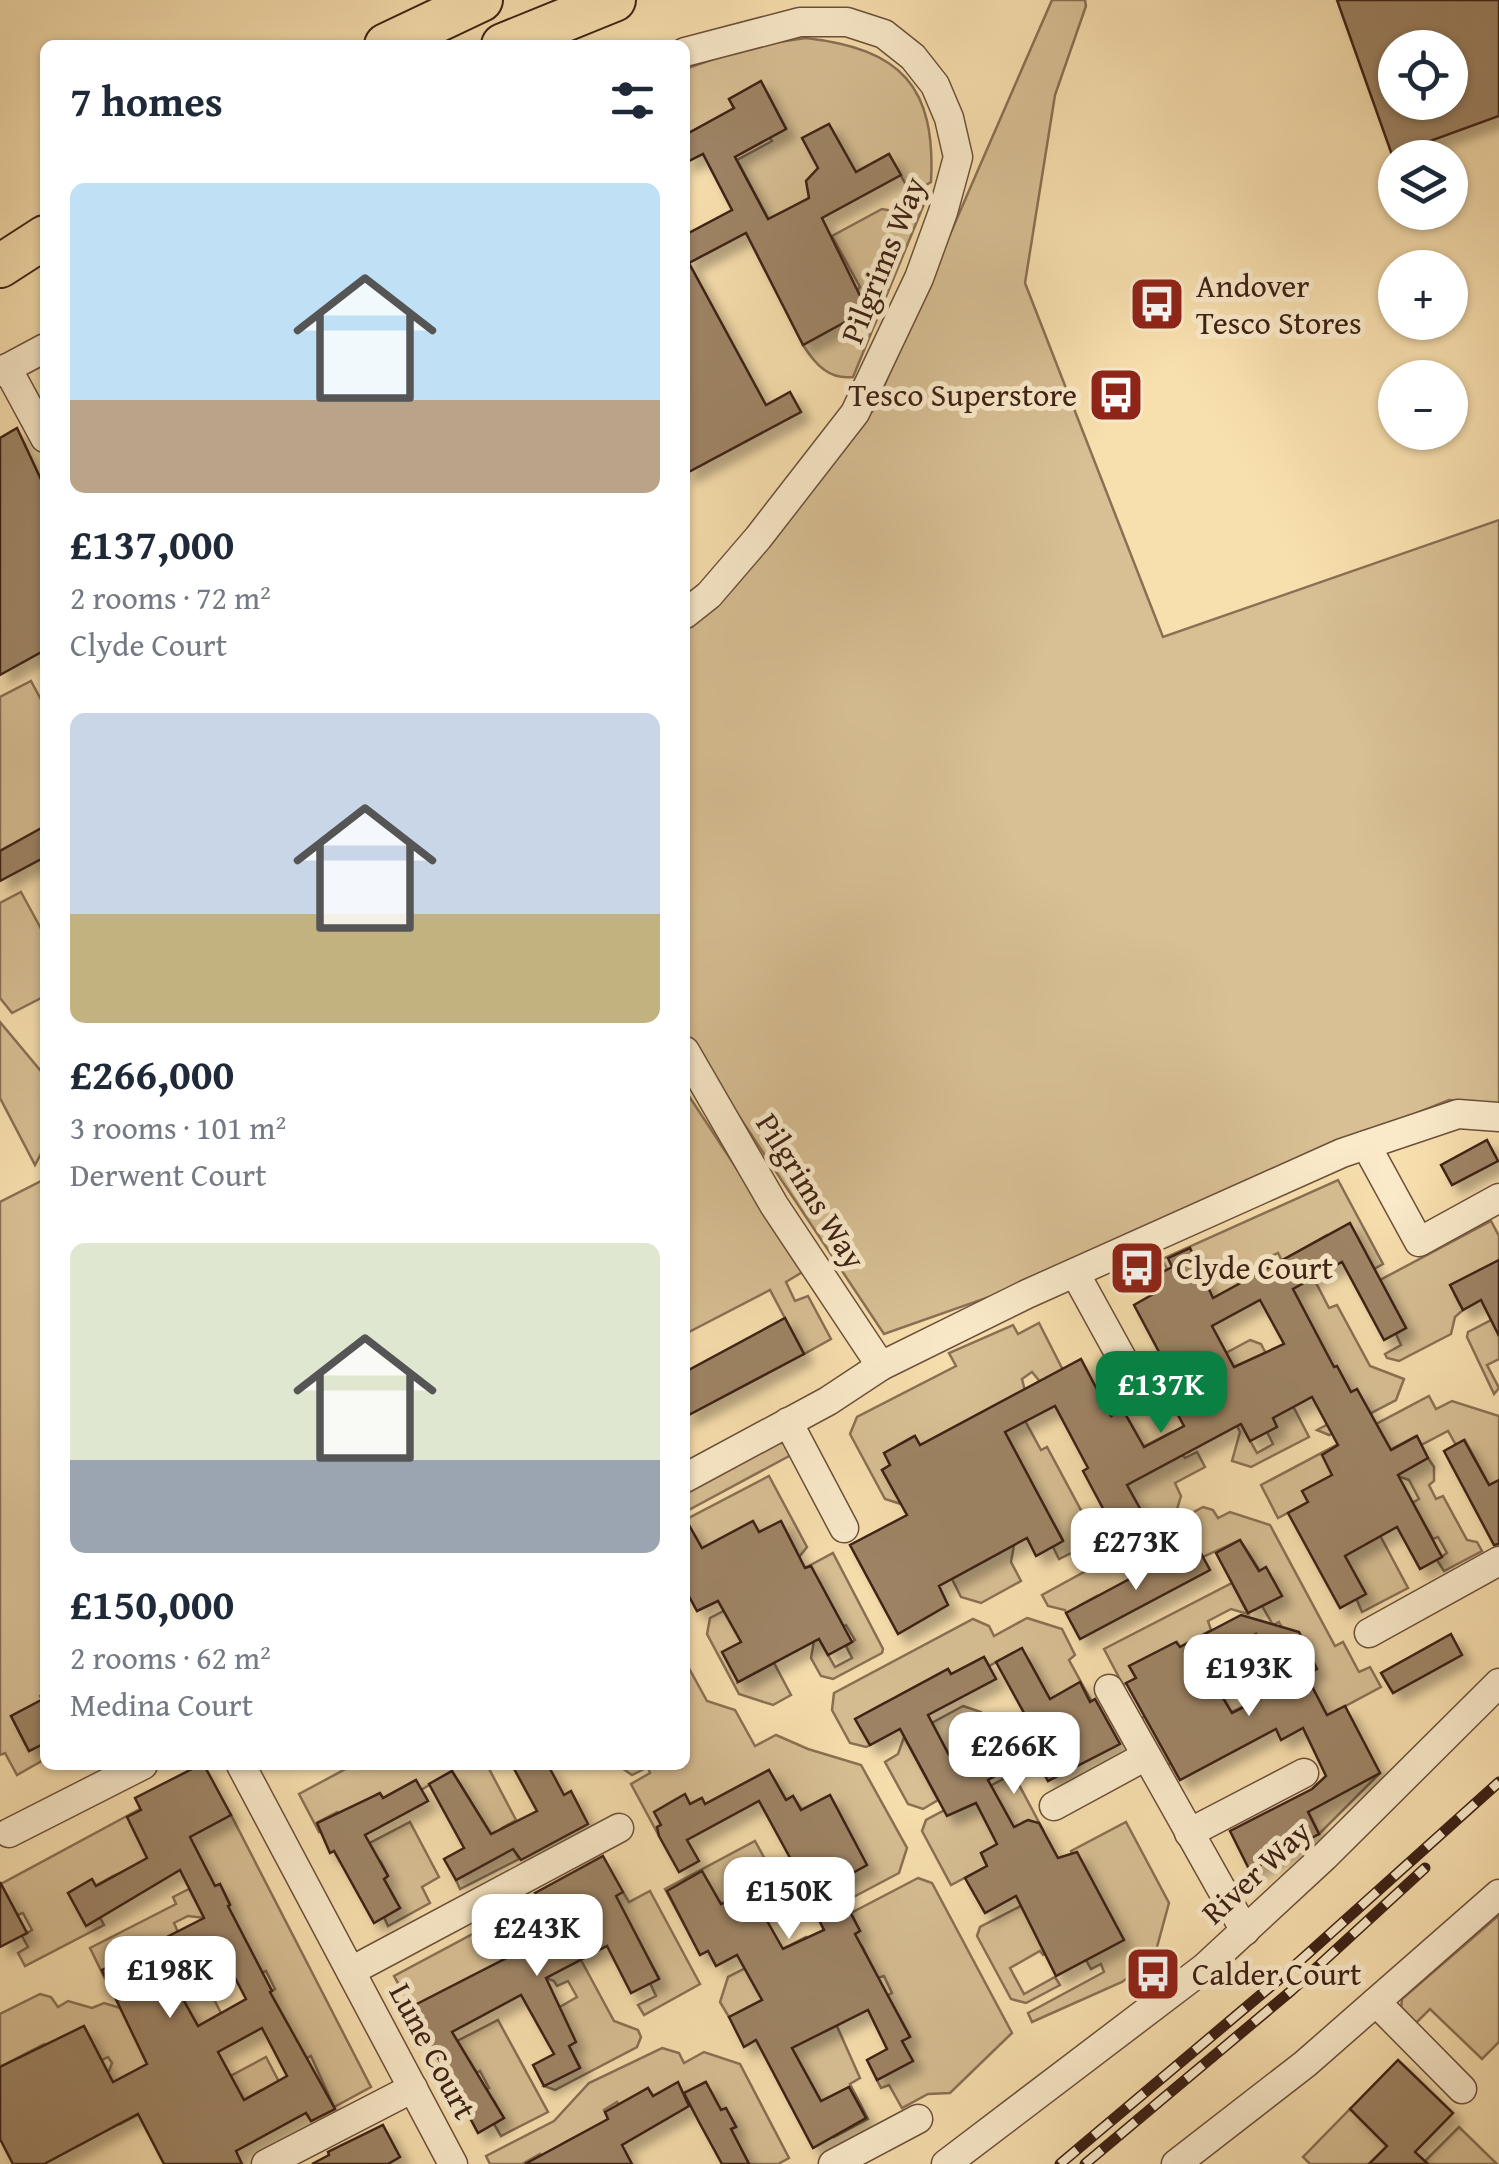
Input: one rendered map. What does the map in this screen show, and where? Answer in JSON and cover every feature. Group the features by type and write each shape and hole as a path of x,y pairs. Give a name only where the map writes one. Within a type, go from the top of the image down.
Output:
{"main road":[{"path":"397,40 481,0"},
{"path":"515,40 614,0"},
{"path":"0,266 40,240"},
{"path":"0,280 40,260"}],"street":[{"name":"Pilgrims Way","path":"690,51 800,22 847,22 884,34 913,58 935,86 958,157 948,199 919,278 855,413 758,538 710,594 690,610"},
{"path":"40,351 4,370 40,430"},
{"name":"Pilgrims Way","path":"690,1060 774,1205 881,1366"},
{"path":"690,1475 881,1366 1075,1273 1366,1145 1458,1114 1499,1117"},
{"path":"1366,1145 1419,1242 1499,1198"},
{"path":"1075,1273 1135,1382"},
{"path":"788,1422 844,1528"},
{"path":"1369,1632 1499,1560"},
{"name":"River Way","path":"946,2164 1204,1968 1499,1682"},
{"path":"1109,1689 1245,1931"},
{"path":"1054,1806 1146,1756"},
{"path":"10,1833 133,1770"},
{"name":"Lune Court","path":"244,1770 453,2164"},
{"path":"1189,1833 1304,1773"},
{"path":"351,1971 620,1828"},
{"path":"1176,2164 1304,2064 1499,1894"},
{"path":"1376,2002 1462,2089"},
{"path":"266,2164 413,2088"},
{"path":"833,2164 918,2119"}],"shaded area":[{"path":"1052,0 1085,0 1055,95 1025,283 1163,637 1499,520 1499,1104 1449,1100 1290,1164 1020,1286 884,1334 690,1043 690,625 874,409"},
{"path":"806,38 839,43 889,63 919,97 931,149 931,182 911,194 889,154 796,205 814,238 786,252 737,160 772,141 768,135 786,128 761,82 729,99 734,109 690,132 690,67 751,46"},
{"path":"929,192 853,377 830,373 803,345 860,287 832,236 882,209 893,211"},
{"path":"31,681 40,698 40,830 0,851 0,697"},
{"path":"21,892 40,927 40,999 12,1013 0,998 0,903"},
{"path":"0,1022 40,1070 40,1156 35,1165 0,1098"},
{"path":"690,1098 804,1271 786,1282 795,1301 808,1296 831,1339 804,1354 770,1290 690,1331"},
{"path":"1338,1180 1383,1264 1374,1269 1327,1235 1282,1261 1278,1253 1266,1259 1275,1277 1170,1323 1147,1279 1167,1269 1162,1259"},
{"path":"40,1182 40,1705 11,1716 29,1751 40,1746 40,1762 17,1775 5,1753 0,1755 0,1202"},
{"path":"1491,1221 1499,1236 1499,1260 1455,1295 1463,1310 1455,1317 1451,1334 1399,1361 1387,1358 1385,1354 1401,1345 1396,1334 1406,1328 1380,1280"},
{"path":"1311,1273 1329,1308 1337,1305 1370,1366 1404,1379 1396,1400 1329,1435 1317,1430 1343,1416 1332,1369 1282,1289"},
{"path":"1499,1316 1499,1359 1487,1365 1499,1388 1494,1394 1467,1337 1468,1332"},
{"path":"1039,1323 1067,1378 1046,1389 1032,1372 1022,1379 1027,1399 920,1445 914,1436 898,1445 904,1458 882,1470 901,1504 885,1499 850,1434 857,1417 956,1366 949,1353 1013,1325 1018,1334"},
{"path":"1250,1340 1261,1344 1309,1437 1251,1467 1232,1461 1240,1432 1237,1426 1241,1424 1257,1453 1273,1444 1267,1432 1279,1414 1243,1384 1226,1353"},
{"path":"1178,1379 1200,1400 1178,1441 1172,1432 1145,1446 1157,1468 1182,1454 1185,1458 1197,1452 1205,1467 1175,1483 1181,1496 1177,1509 1116,1537 1107,1533 1142,1513 1093,1425"},
{"path":"1429,1396 1436,1409 1452,1401 1499,1416 1499,1492 1489,1485 1465,1440 1456,1445 1448,1431 1421,1445 1416,1436 1384,1453 1343,1462 1330,1470 1337,1485 1303,1492 1308,1502 1278,1518 1261,1485"},
{"path":"1023,1417 1041,1450 1047,1447 1097,1540 1059,1559 1053,1547 1063,1540 1054,1524 1042,1530 1020,1461 1008,1438 993,1434"},
{"path":"775,1443 785,1443 791,1455 690,1509 690,1486"},
{"path":"1428,1458 1434,1467 1434,1481 1429,1485 1436,1499 1443,1496 1467,1540 1477,1542 1482,1551 1444,1571 1437,1560 1447,1553 1438,1537 1433,1539 1415,1507 1403,1508 1419,1499 1409,1480 1395,1475"},
{"path":"769,1476 807,1547 799,1557 781,1522 759,1532 753,1522 694,1555 690,1517"},
{"path":"1203,1507 1213,1510 1218,1518 1230,1512 1270,1525 1335,1646 1343,1642 1359,1672 1370,1667 1381,1687 1321,1719 1298,1657 1279,1622 1273,1625 1262,1606 1281,1595 1273,1580 1262,1586 1258,1568 1240,1540 1203,1557 1198,1548 1102,1605 1097,1596 1079,1606 1071,1622 1065,1610 1048,1606 1042,1595"},
{"path":"1375,1526 1408,1588 1362,1612 1335,1549"},
{"path":"1014,1545 1011,1562 1021,1581 981,1603 961,1597 952,1579"},
{"path":"833,1553 883,1649 833,1679 821,1676 811,1658 814,1641 819,1639 835,1667 852,1658 846,1646 855,1640 846,1625 833,1631 805,1568"},
{"path":"1232,1583 1248,1614 1231,1609 1208,1621 1211,1630 1130,1666 1136,1678 1123,1685 1104,1649"},
{"path":"773,1585 738,1682 774,1663 791,1695 773,1705 739,1694 707,1634 710,1618"},
{"path":"1027,1618 1062,1629 1075,1655 1069,1660 1105,1726 1061,1749 1039,1679 1029,1661 1013,1653 989,1666 984,1657 951,1674 948,1669 900,1695 891,1712 885,1703 856,1719 870,1745 850,1743 832,1710 834,1693 973,1619 989,1626 994,1636"},
{"path":"1256,1634 1295,1707 1258,1703 1236,1710 1166,1766 1140,1719 1219,1675 1236,1676 1243,1688 1255,1683 1245,1663 1254,1647 1250,1637"},
{"path":"690,1670 707,1701 735,1710 755,1746 776,1735 861,1765 907,1848 899,1873 840,1904 831,1886 844,1876 793,1796 786,1800 769,1770 705,1804 701,1798 690,1804 685,1795 668,1804 671,1819 657,1827 659,1836 631,1784 649,1770 690,1770"},
{"path":"963,1706 981,1712 1007,1764 966,1786 928,1725"},
{"path":"904,1737 938,1800 923,1809 908,1804 885,1762 898,1754"},
{"path":"344,1770 490,1770 516,1820 502,1828 519,1859 460,1889 456,1880 492,1860 490,1834 452,1771 421,1790 416,1780 383,1798 379,1793 342,1819 337,1812 318,1822 319,1832 299,1794"},
{"path":"1380,1773 1319,1834 1308,1811"},
{"path":"1007,1777 1017,1781 1042,1828 1029,1820 1023,1822 1021,1830 1025,1837 981,1853 987,1866 951,1885 922,1831 926,1820"},
{"path":"140,1809 162,1851 231,1815 371,2087 334,2107 311,2056 301,2061 265,1995 275,1989 266,1971 257,1975 240,1932 220,1910 230,1904 220,1884 210,1889 194,1846 113,1876 86,1891 104,1925 25,1966 18,1953 28,1947 22,1936 32,1930 23,1913 17,1915 1,1884"},
{"path":"410,1822 439,1877 422,1887 430,1903 388,1926 384,1917 400,1908 384,1879 388,1876 381,1862 362,1847"},
{"path":"1126,1822 1169,1903 1154,1958 1122,1982 1032,2022 1028,2013 1104,1972 1101,1964 1091,1969 1086,1960 1087,1882 1071,1851"},
{"path":"755,1841 766,1861 785,1872 714,1908 719,1919 690,1935 665,1889"},
{"path":"918,1878 932,1883 1012,2033 950,2093 928,2094 902,2108 889,2085 881,2088 877,2080 912,2061 902,2041 910,2036 894,2007 882,1998 892,1993 884,1976 878,1978 862,1946 850,1936 860,1931 851,1913"},
{"path":"189,1889 205,1918 188,1916 174,1923 178,1932 127,1994 110,1989 90,1948 176,1904 173,1897"},
{"path":"650,1891 700,1984 644,2015 638,2005 656,1996 650,1983 659,1978 629,1923 473,1976 419,2022 394,1976 538,1899 623,1892 629,1902"},
{"path":"1050,1891 1074,1938 1010,1968 1024,1994 1055,1977 1060,1985 1026,2003 1011,1999 977,1936 980,1927"},
{"path":"1499,1915 1499,2042 1482,2059 1430,2009 1411,2028 1401,2009 1402,1999"},
{"path":"806,1937 817,1958 769,1996 729,2017 720,2002 728,1977"},
{"path":"581,1960 614,2021 638,2030 641,2037 637,2047 555,2090 544,2086 580,2067 558,2008 577,1997 568,1981 557,1986 546,1978"},
{"path":"203,1978 221,2013 188,2032 167,1996"},
{"path":"40,1994 51,1997 58,2007 68,2001 92,2008 104,2003 134,2012 170,2098 120,2124 109,2104 104,2074 112,2063 108,2057 94,2064 44,2044 0,2067 0,2014"},
{"path":"832,2015 860,2078 850,2084 868,2119 834,2137 816,2103 813,2087 785,2041"},
{"path":"498,2020 548,2112 501,2136 494,2124 503,2118 494,2101 484,2105 478,2094 489,2088 480,2071 474,2074 457,2041"},
{"path":"662,2048 679,2053 684,2063 704,2052 740,2064 789,2158 778,2164 749,2164 737,2141 726,2132 736,2126 726,2109 721,2110 705,2082 675,2098 653,2097 648,2088 620,2106 617,2102 604,2110 613,2128 566,2142 546,2164 540,2154 522,2164 490,2164 486,2156 554,2121 589,2083"},
{"path":"266,2057 287,2097 261,2090 247,2098 257,2118 204,2090"},
{"path":"1350,2109 1388,2146 1369,2164 1310,2164 1303,2157"},
{"path":"1459,2127 1497,2164 1428,2164 1425,2161"}],"building":[{"path":"1337,0 1499,0 1499,116 1433,140 1387,140 1380,120 1468,120 1468,30 1378,30 1378,116"},
{"path":"761,81 786,129 735,157 768,219 809,198 806,181 818,168 802,138 829,124 856,172 889,154 901,175 822,218 867,310 803,345 746,233 690,262 690,232 732,210 703,154 690,160 690,132 734,108 729,99"},
{"path":"690,265 766,405 790,392 801,412 690,471"},
{"path":"17,428 40,477 40,653 0,675 0,438"},
{"path":"40,829 40,860 0,881 0,851"},
{"path":"1487,1140 1498,1161 1452,1185 1441,1165"},
{"path":"1350,1223 1406,1328 1384,1340 1342,1262 1293,1289 1334,1367 1337,1366 1351,1392 1357,1389 1391,1450 1417,1436 1428,1458 1398,1475 1442,1557 1420,1569 1397,1527 1345,1556 1366,1594 1340,1608 1288,1513 1308,1502 1302,1491 1332,1475 1322,1455 1338,1445 1312,1397 1273,1418 1277,1427 1250,1441 1241,1424 1127,1485 1143,1514 1114,1529 1055,1406 1005,1432 1063,1541 1036,1556 1027,1538 939,1586 948,1605 898,1634 850,1545 907,1515 882,1470 890,1465 884,1453 915,1436 920,1445 1081,1359 1111,1416 1123,1410 1144,1447 1184,1426 1163,1388 1175,1382 1134,1305 1155,1293 1148,1280 1172,1267 1168,1258 1190,1248 1213,1298","holes":["1260,1300 1284,1344 1234,1367 1212,1326"]},
{"path":"1499,1260 1499,1336 1481,1300 1463,1310 1450,1285"},
{"path":"785,1318 804,1354 690,1414 690,1369"},
{"path":"1464,1440 1489,1485 1499,1480 1499,1544 1494,1545 1444,1451"},
{"path":"753,1521 759,1532 781,1521 805,1568 811,1566 852,1642 828,1655 819,1639 738,1682 722,1652 741,1642 718,1601 697,1611 690,1598 690,1527 702,1548"},
{"path":"1240,1540 1259,1571 1266,1567 1282,1596 1248,1613 1216,1553"},
{"path":"1198,1548 1210,1570 1080,1639 1066,1613 1165,1560 1168,1564"},
{"path":"1241,1615 1299,1632 1317,1669 1306,1675 1327,1715 1345,1706 1380,1773 1308,1812 1319,1834 1250,1871 1230,1831 1312,1789 1326,1776 1303,1728 1281,1740 1276,1729 1180,1780 1126,1683 1136,1678 1129,1666 1176,1642 1180,1647","holes":["1256,1634 1284,1686 1232,1713 1202,1663"]},
{"path":"1451,1634 1462,1655 1393,1693 1381,1673"},
{"path":"1022,1648 1050,1699 1080,1682 1090,1702 1095,1699 1120,1744 1048,1781 1034,1755 988,1780 1014,1827 1028,1820 1039,1823 1058,1858 1077,1852 1124,1940 1056,1976 1016,1896 985,1913 965,1878 987,1866 981,1853 997,1844 976,1803 947,1816 900,1729 870,1745 855,1719 948,1669 951,1674 984,1657 996,1679 928,1715 949,1755 1024,1713 996,1662"},
{"path":"40,1701 40,1746 29,1751 11,1716"},
{"path":"190,1770 207,1770 231,1815 190,1837 215,1886 220,1884 270,1992 335,2109 311,2121 306,2113 236,2151 242,2164 164,2164 138,2114 44,2164 13,2164 0,2139 0,2067 84,2026 113,2082 147,2064 102,1970 204,1918 180,1870 86,1926 68,1893 92,1879 96,1886 147,1858 127,1817 141,1810 135,1798","holes":["218,1945 246,1999 198,2026 168,1972","262,2028 287,2076 244,2100 218,2052"]},
{"path":"515,1770 551,1770 564,1795 571,1791 588,1824 521,1860 513,1849 456,1880 444,1859 464,1848 429,1784 452,1771 491,1834 537,1811"},
{"path":"769,1770 786,1800 793,1796 801,1810 830,1795 867,1865 835,1883 860,1931 855,1934 910,2037 902,2041 913,2061 877,2080 867,2060 887,2049 868,2010 792,2048 821,2101 849,2087 866,2118 813,2148 756,2040 744,2047 729,2017 762,2000 737,1955 716,1966 708,1951 700,1955 667,1891 702,1871 721,1904 795,1867 759,1801 687,1840 699,1861 679,1872 659,1836 657,1827 661,1825 654,1812 685,1794 690,1804 702,1798 705,1804","holes":["803,1889 824,1930 783,1949 762,1912"]},
{"path":"416,1780 428,1801 365,1835 388,1876 384,1879 400,1908 374,1923 334,1851 330,1853 317,1823 380,1793 383,1798"},
{"path":"603,1856 623,1892 616,1896 659,1979 631,1993 607,1946 546,1978 576,2042 569,2046 580,2068 544,2086 533,2065 554,2054 521,1995 452,2032 504,2118 478,2133 411,2007 530,1946 513,1913 538,1900 535,1893"},
{"path":"0,1882 27,1933 0,1947"},
{"path":"1398,2060 1453,2113 1415,2152 1428,2164 1369,2164 1387,2146 1350,2109"},
{"path":"678,2082 689,2106 622,2145 632,2164 525,2164 608,2119 605,2112 648,2088 653,2096"},
{"path":"706,2082 721,2110 726,2108 736,2127 731,2129 749,2164 722,2164 699,2122 684,2093"},
{"path":"383,2125 400,2157 388,2164 312,2164 328,2152"}],"railway":[{"path":"1060,2164 1283,1976 1499,1782"},
{"path":"1085,2164 1291,1991 1425,1868"}],"place":[{"name":"Andover Tesco Stores","path":"1157,304"},
{"name":"Tesco Superstore","path":"1116,395"},
{"name":"Clyde Court","path":"1137,1268"},
{"name":"Calder Court","path":"1153,1974"}]}
